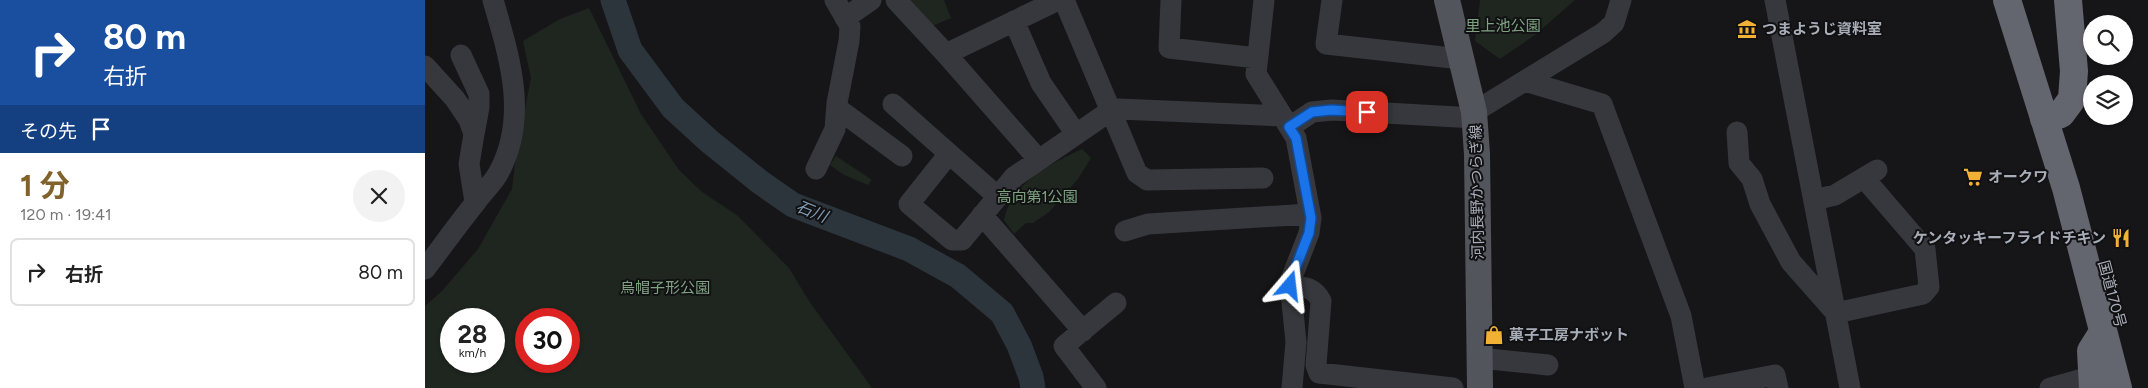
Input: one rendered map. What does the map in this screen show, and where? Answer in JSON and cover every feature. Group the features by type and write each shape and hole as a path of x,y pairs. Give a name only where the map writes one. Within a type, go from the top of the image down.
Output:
{"highway":[{"name":"国道170号","path":"2007,0 2053,116 2081,180 2137,388"},
{"name":"国道170号","path":"2026,0 2053,116 2066,188 2118,388"},
{"path":"2053,116 2072,99 2074,71 2068,0"},
{"name":"国道170号","path":"2093,382 2091,351 2103,332"}],"main road":[{"name":"河内長野かつらぎ線","path":"1447,0 1475,115 1480,388"}],"street":[{"path":"425,269 499,172 508,152 515,123 516,98 512,74 493,0"},
{"path":"816,169 835,129 849,41 850,26 835,0"},
{"path":"845,18 871,0"},
{"path":"896,0 1038,159"},
{"path":"946,54 1058,0"},
{"path":"1064,0 1137,173 1147,180 1263,178"},
{"path":"1171,0 1169,48 1257,58"},
{"path":"1264,0 1256,74 1296,138 1311,214 1309,233 1290,282 1296,342 1291,388"},
{"path":"1331,0 1326,44 1461,59"},
{"path":"948,155 909,204 953,240 962,240 1014,176 1110,111 1119,109 1286,122 1312,112 1331,110 1475,115 1525,81 1603,33 1614,23 1621,0"},
{"path":"1775,0 1850,388"},
{"path":"1014,21 1041,83 1076,134"},
{"path":"461,55 479,94 479,107 469,164 475,202"},
{"path":"425,66 455,99 469,120 474,134"},
{"path":"1525,81 1602,104 1681,316 1695,388"},
{"path":"893,104 948,155 997,196"},
{"path":"837,108 902,156"},
{"path":"1737,132 1739,163 1752,179 1760,204 1791,262 1837,313"},
{"path":"1814,200 1835,195 1870,174 1925,249 1929,286 1923,294 1837,313"},
{"path":"1125,231 1148,224 1311,214"},
{"path":"982,215 1083,331"},
{"path":"1290,286 1309,287 1317,293 1321,301 1316,365 1319,373 1351,382 1453,388"},
{"path":"1088,383 1065,346 1116,303"},
{"path":"1479,358 1548,364"},
{"path":"1707,388 1775,376 1778,388"},
{"path":"2049,388 2093,382"}],"green space":[{"path":"907,0 944,0 951,18 930,27"},
{"name":"里上池公園","path":"1480,0 1575,0 1535,35 1500,59 1475,41"},
{"name":"烏帽子形公園","path":"589,8 641,114 679,170 701,191 738,216 789,268 809,301 872,388 425,388 425,306 442,291 478,249 512,189 516,155 531,78 523,41 560,19"},
{"name":"高向第1公園","path":"1082,149 1091,158 1078,179 1049,212 1033,223 1026,223 1014,234 1004,220 1008,207 1015,195 1034,176"},
{"path":"836,156 872,180 868,185 844,175 830,165"}],"waterway":[{"name":"石川","path":"613,0 630,50 673,108 709,141 760,182 793,205 909,249 958,276 1002,313 1019,345 1031,377 1033,388"}],"place":[{"name":"つまようじ資料室","path":"1747,29"},
{"name":"オークワ","path":"1973,177"},
{"name":"ケンタッキーフライドチキン","path":"2121,238"},
{"name":"菓子工房ナボット","path":"1494,335"}],"route":[{"path":"1290,286 1309,233 1311,218 1296,138 1289,127 1312,112 1331,110 1367,112"}]}
